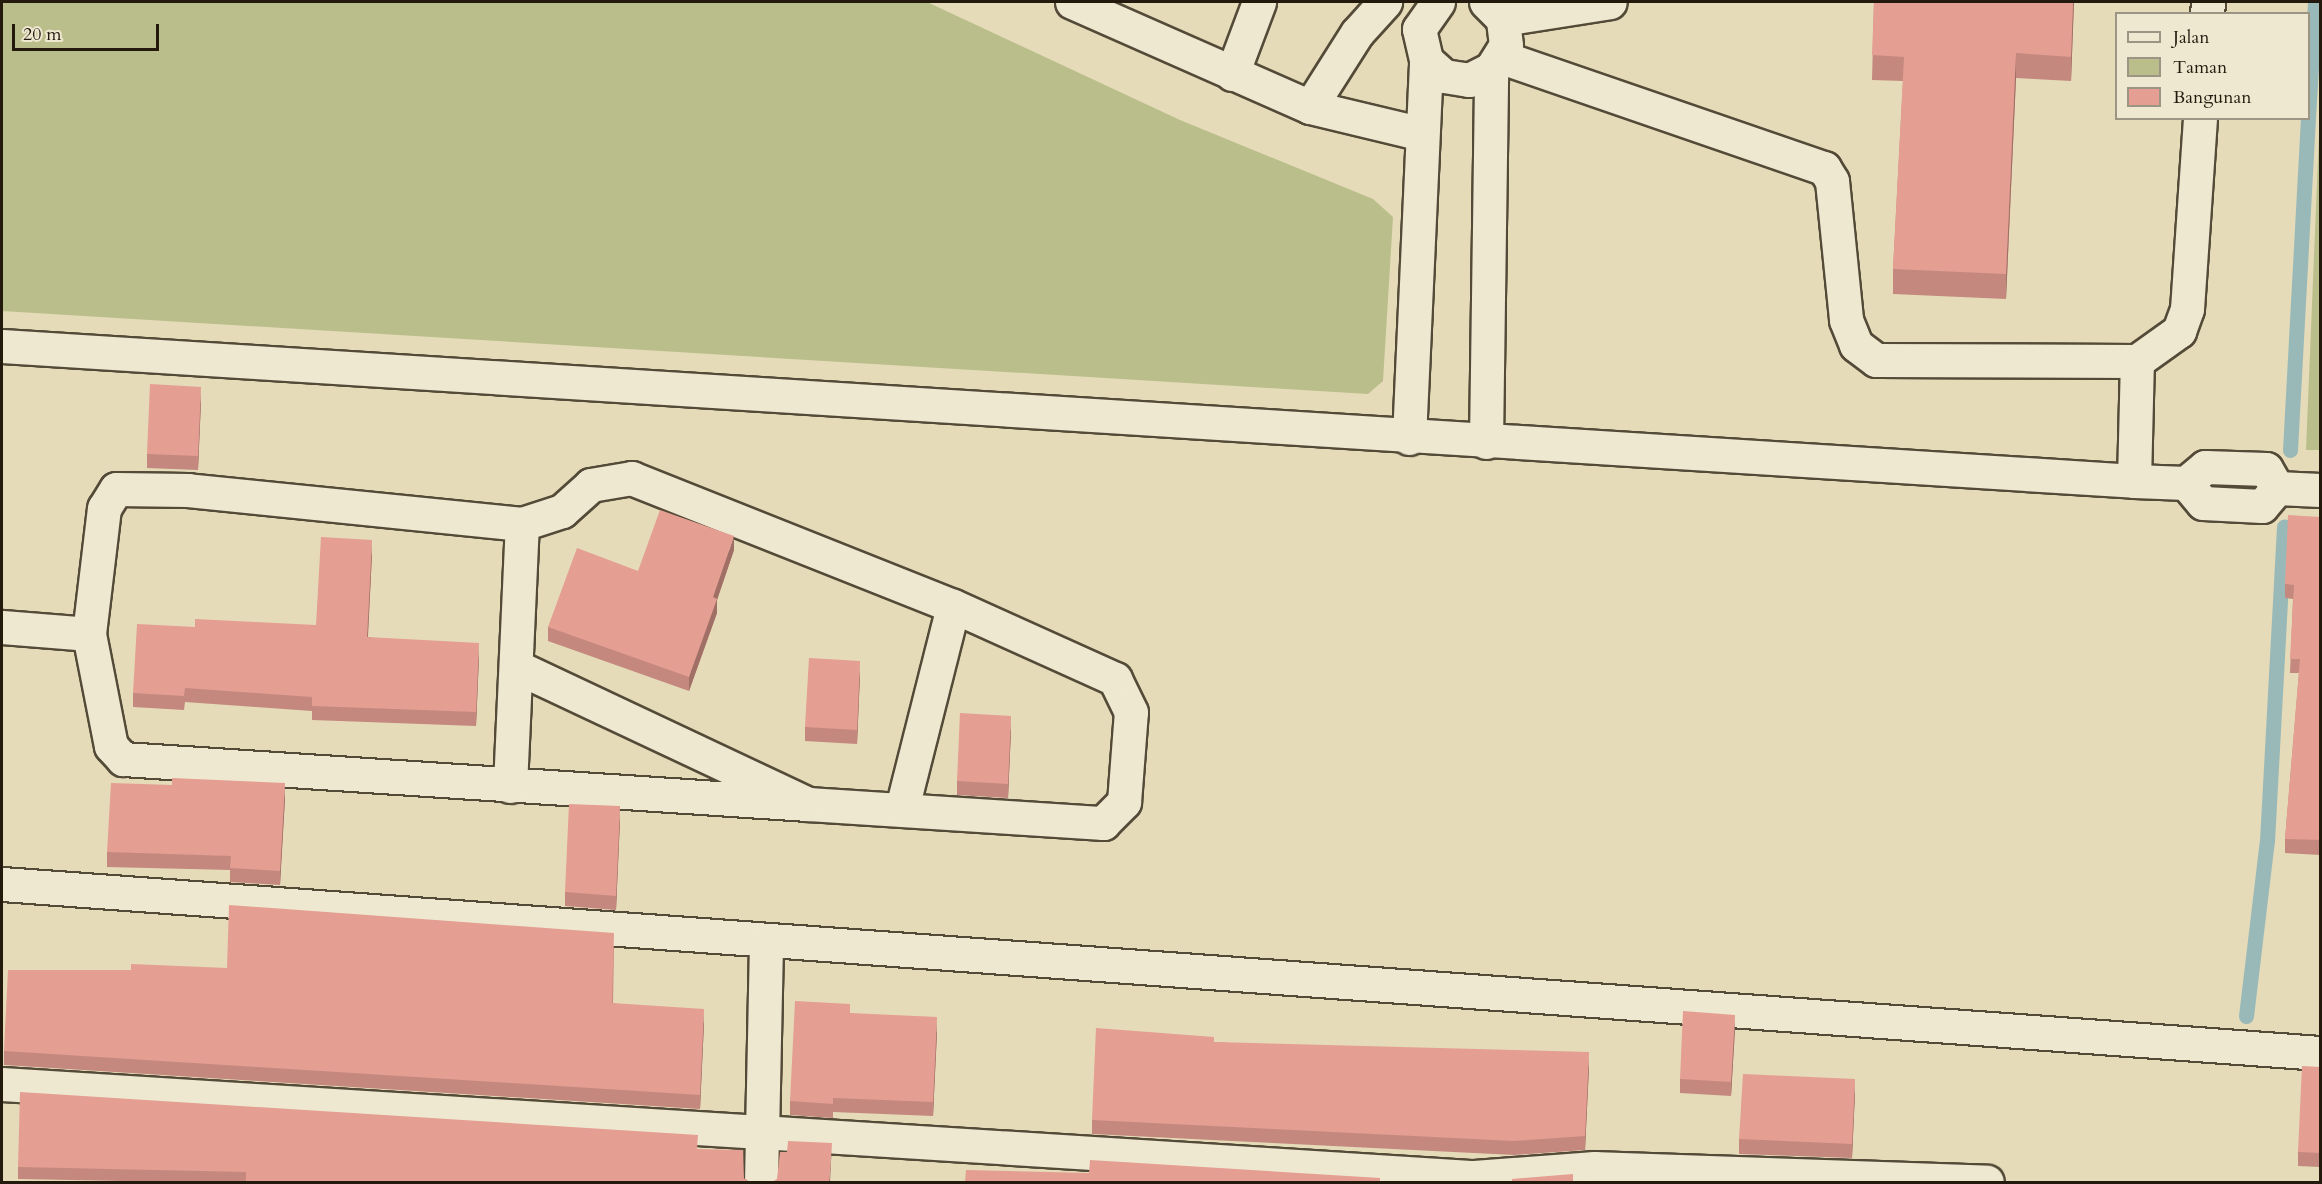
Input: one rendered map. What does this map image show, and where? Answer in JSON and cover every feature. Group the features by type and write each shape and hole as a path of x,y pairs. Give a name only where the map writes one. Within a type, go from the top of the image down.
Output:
{"street":[{"path":"1072,2 1232,74 1310,106 1418,133"},
{"path":"1232,74 1259,2"},
{"path":"1310,106 1357,33 1385,2"},
{"path":"1393,2 1432,8 1419,29 1426,60 1418,133 1409,438"},
{"path":"1486,442 1496,63 1506,45 1495,10 1610,2"},
{"path":"1426,60 1444,76 1469,80 1496,63 1824,168 1832,181 1846,320 1856,345 1876,360 2137,361 2179,331 2187,309 2200,120"},
{"path":"2,346 1409,438 2186,483 2203,503 2262,506 2277,488 2320,490"},
{"path":"2134,480 2137,361"},
{"path":"632,478 952,606 1115,679 1131,712 1124,802 1103,823 902,808 510,786 123,759 111,746 89,634 104,508 116,489 188,490 522,524 562,511 591,485 632,478"},
{"path":"510,786 518,667 522,524"},
{"path":"902,808 952,606"},
{"path":"2,627 89,634"},
{"path":"518,667 807,804"},
{"path":"2,884 2320,1053"},
{"path":"761,1182 765,1134 766,940"},
{"path":"2,1084 1474,1177 1595,1168 1987,1182"}],"green space":[{"path":"2,2 927,2 1180,120 1373,199 1393,217 1383,381 1368,394 2,311"},
{"path":"2320,111 2320,450 2306,450"}],"building":[{"path":"1874,2 2073,2 2071,57 2016,53 2006,274 1893,269 1904,57 1872,55"},
{"path":"150,384 201,387 198,456 147,454"},
{"path":"660,510 734,536 713,597 717,599 689,677 548,627 577,548 638,571"},
{"path":"2288,515 2320,517 2320,840 2285,839 2300,659 2290,659 2294,585 2285,584"},
{"path":"321,537 372,540 367,637 479,643 476,712 312,706 312,697 185,688 184,696 133,693 137,624 195,627 195,619 316,625"},
{"path":"809,658 860,661 857,730 805,727"},
{"path":"960,713 1011,716 1008,784 957,781"},
{"path":"172,778 285,783 280,871 230,868 231,856 107,852 111,783 172,785"},
{"path":"569,804 620,806 616,896 565,892"},
{"path":"229,905 614,933 612,1003 704,1009 700,1095 4,1051 8,970 131,970 131,964 227,968"},
{"path":"795,1001 850,1004 850,1013 937,1017 933,1102 833,1098 833,1104 790,1101"},
{"path":"1683,1011 1735,1015 1731,1082 1680,1079"},
{"path":"1096,1028 1214,1037 1214,1042 1589,1052 1585,1136 1514,1141 1092,1120"},
{"path":"2302,1066 2320,1067 2320,1153 2298,1152"},
{"path":"1743,1074 1855,1079 1852,1144 1739,1139"},
{"path":"20,1092 698,1135 697,1149 743,1150 744,1179 750,1182 246,1182 246,1172 18,1167"},
{"path":"788,1141 832,1143 829,1182 772,1182 777,1179 780,1152 787,1152"},
{"path":"1090,1160 1380,1178 1380,1182 965,1182 966,1170 1089,1173"},
{"path":"1573,1174 1573,1182 1512,1182 1512,1179"}],"waterway":[{"path":"2310,84 2315,2"},
{"path":"2290,450 2308,120"},
{"path":"2246,1016 2267,841 2284,526"}]}
